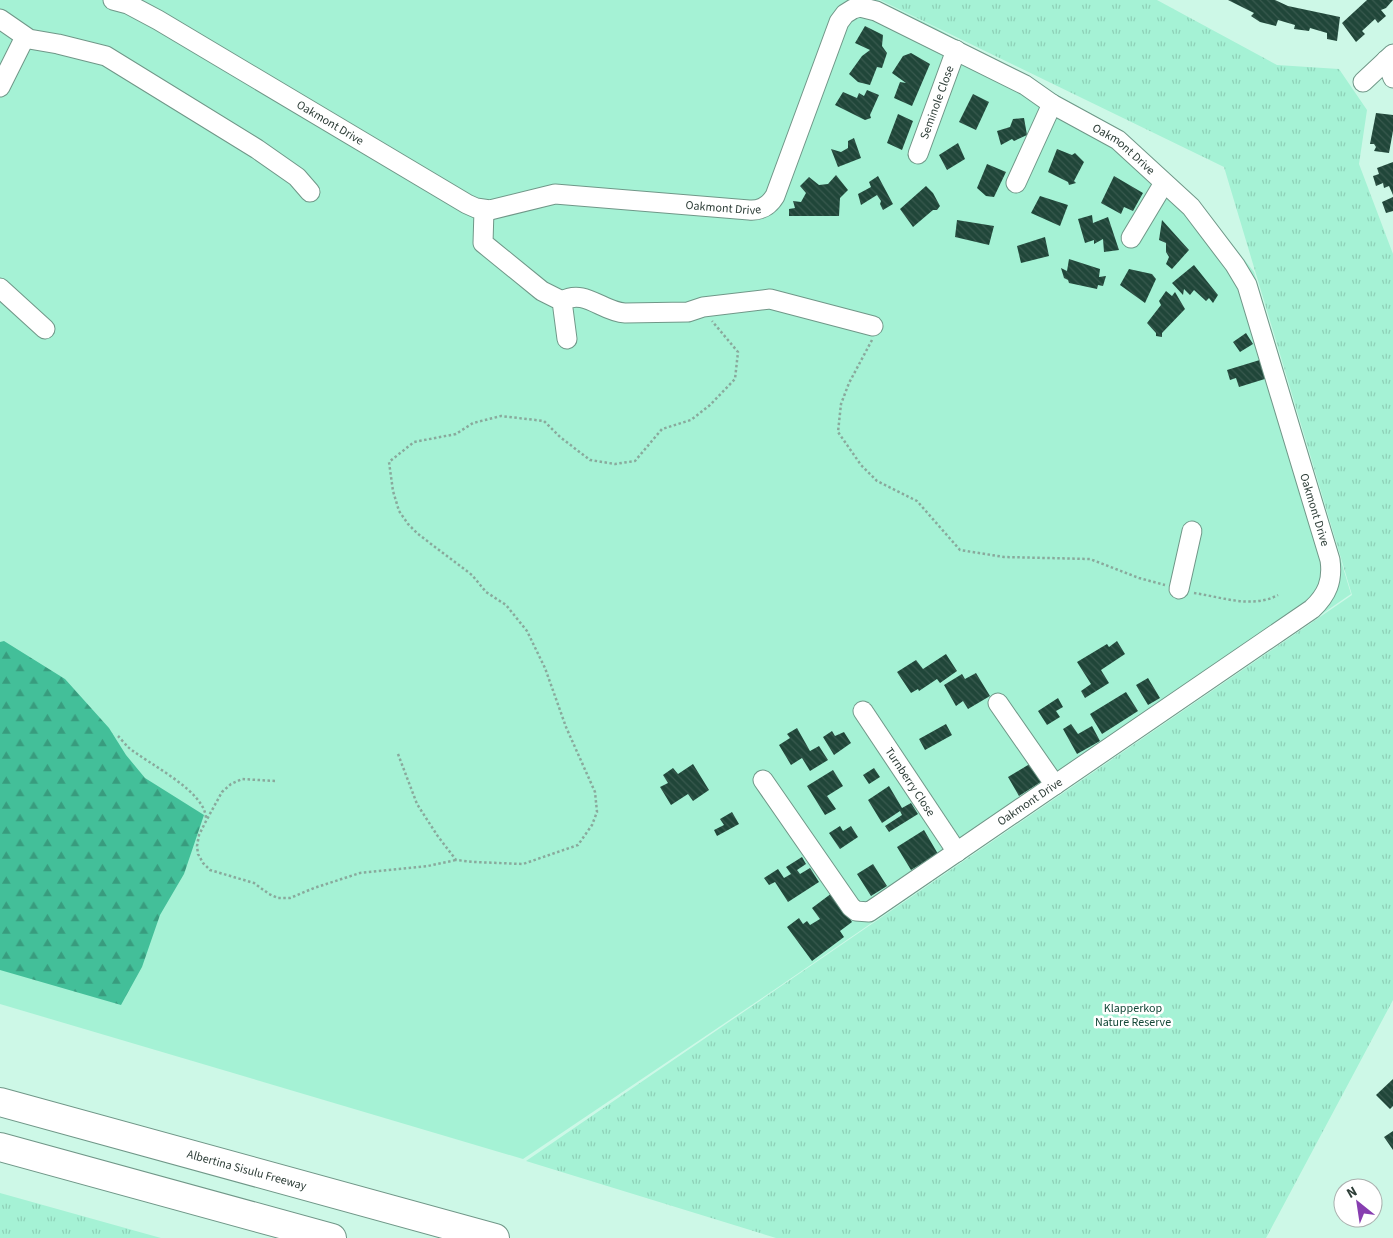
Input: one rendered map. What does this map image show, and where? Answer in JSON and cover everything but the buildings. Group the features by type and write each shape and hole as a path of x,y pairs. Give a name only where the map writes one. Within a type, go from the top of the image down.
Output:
{"highway":[{"name":"Albertina Sisulu Freeway","path":"0,1102 495,1238"},
{"path":"0,1147 332,1238"}],"street":[{"name":"Oakmont Drive","path":"113,0 128,4 158,20 467,204 484,210 555,194 758,210 767,206 774,196 838,22 845,14 860,7 870,8 1025,85 1052,104 1118,140 1191,207 1235,265 1247,285 1330,560 1330,580 1324,596 1312,609 873,910 865,913 856,911 848,904 763,780"},
{"path":"0,19 25,37 106,56 257,149 297,177 310,192"},
{"path":"0,87 25,37"},
{"name":"Seminole Close","path":"918,154 956,50"},
{"path":"1389,57 1393,78"},
{"path":"1363,82 1389,57"},
{"path":"1016,183 1052,104"},
{"path":"1131,238 1164,183"},
{"path":"484,210 483,243 542,291 562,301"},
{"path":"0,288 45,329"},
{"path":"562,301 568,298 586,297 616,312 688,312 703,307 770,298 873,326"},
{"path":"562,301 567,339"},
{"path":"1179,589 1192,531"},
{"path":"998,703 1055,785"},
{"name":"Turnberry Close","path":"863,711 957,852"}],"path":[{"path":"275,781 242,779 231,784 222,792 206,821 199,835 197,846 198,854 210,870 254,883 278,898 290,898 360,873 428,866 456,860 523,864 578,844 592,825 597,812 595,792 566,727 545,668 527,631 506,605 486,592 472,575 418,534 408,524 399,511 393,491 389,462 414,442 456,434 473,423 501,416 544,421 560,437 590,460 615,464 635,461 662,429 691,420 710,405 735,379 738,352 713,322 688,312"},
{"path":"873,326 872,340 841,404 838,432 861,465 877,481 917,502 960,550 1004,557 1090,559 1139,578 1192,593 1256,602 1269,600 1278,594"},
{"path":"118,736 128,747 163,771 196,798 206,812 206,821"},
{"path":"398,754 417,804 456,860"}],"green space":[{"path":"0,0 878,0 936,28 1121,130 1195,197 1254,272 1351,594 771,992 523,1159 0,1004"},
{"name":"Klapperkop Nature Reserve","path":"880,0 1157,0 1277,65 1339,69 1367,110 1359,164 1393,254 1393,1000 1266,1238 776,1238 526,1161 1352,595 1224,167"},
{"path":"4,641 65,679 109,728 126,755 145,778 204,815 184,874 160,915 142,967 121,1005 0,970 0,642"},
{"path":"0,1193 161,1238 0,1238"}]}
